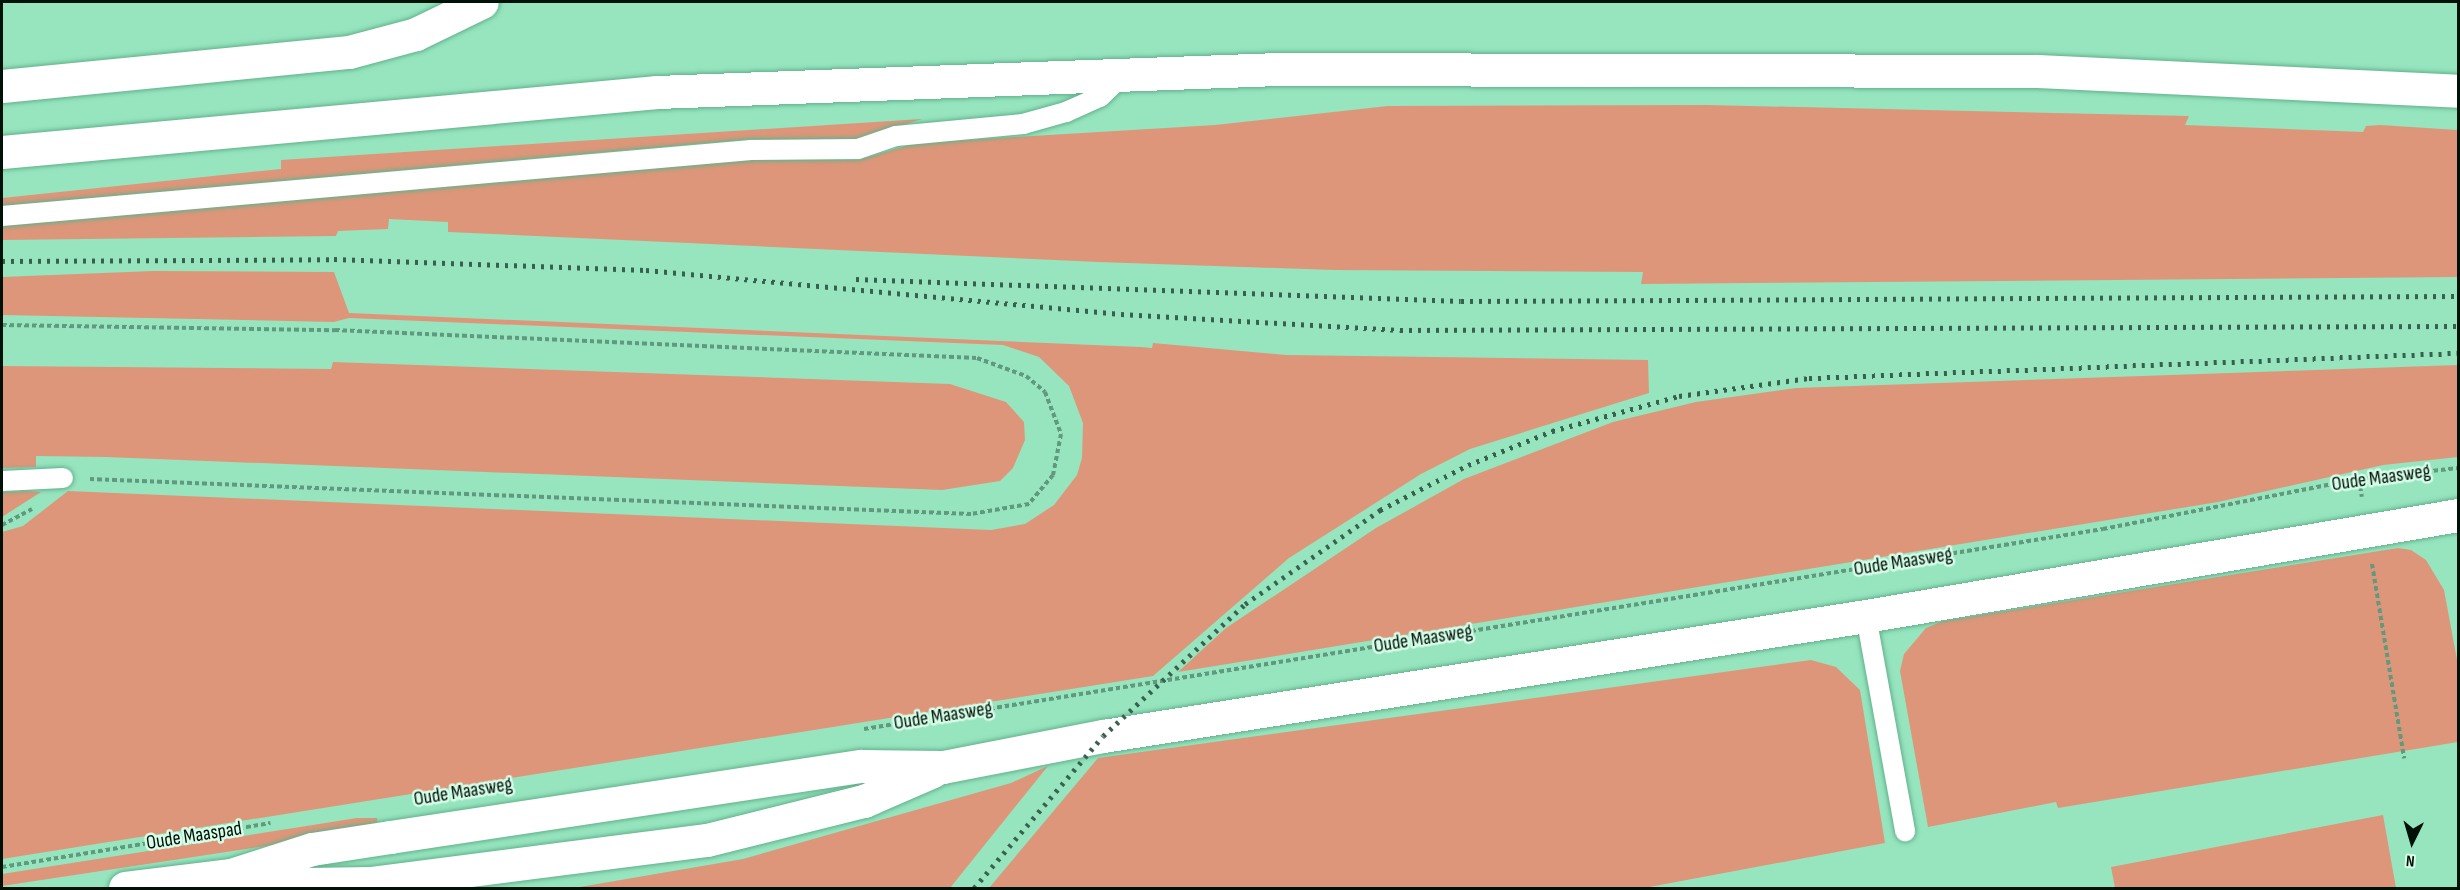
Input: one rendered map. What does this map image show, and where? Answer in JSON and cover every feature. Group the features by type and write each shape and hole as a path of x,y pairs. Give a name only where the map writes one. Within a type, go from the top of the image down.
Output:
{"main road":[{"path":"2,86 350,52 416,34 474,6"},
{"path":"2,152 278,124 657,92 1289,69 2038,71 2458,91"},
{"name":"Oude Maasweg","path":"943,767 864,801 707,840 486,880 436,882 453,830 861,766 943,767 1103,736 1866,616 2366,530 2458,518"},
{"path":"453,830 486,880"},
{"name":"Oude Maaspad","path":"125,888 231,875 312,849 453,830"},
{"name":"Oude Maaspad","path":"231,875 308,884 436,882"}],"lane":[{"path":"2,216 751,150 858,149 896,136 1023,124 1055,115 1100,97 1123,75"},
{"path":"2,481 63,478"},
{"path":"1866,616 1905,831"}],"path":[{"path":"2,325 335,330 977,358 1026,376 1045,392 1057,416 1059,454 1053,475 1029,504 970,514 63,478"},
{"name":"Oude Maasweg","path":"853,731 2103,529 2359,479 2458,468"},
{"path":"2359,479 2404,758"},
{"name":"Oude Maaspad","path":"2,867 281,822"}],"shaded area":[{"path":"1708,105 2189,116 2185,125 2363,132 2366,126 2380,125 2458,130 2458,277 1641,284 1643,272 1334,270 1098,262 448,232 448,222 389,219 388,229 338,231 336,236 2,240 2,225 755,159 858,160 916,143 1215,125 1388,106"},
{"path":"922,119 853,141 753,139 2,206 2,198 281,169 281,160"},
{"path":"153,271 334,272 349,313 1152,348 1153,343 1286,355 1648,360 1649,393 1470,449 1421,474 1289,558 1153,676 2,859 2,532 23,526 68,491 991,530 1025,524 1054,505 1077,475 1082,458 1083,423 1069,386 1039,357 1003,345 349,318 334,322 2,315 2,277"},
{"path":"333,362 950,384 1006,402 1024,422 1025,440 1013,468 1000,481 942,490 106,457 36,456 36,467 2,468 2,366 331,369"},
{"path":"2458,365 2458,457 2383,465 2218,502 1178,672 1226,628 1376,528 1464,479 1613,422 1696,402 1796,388"},
{"path":"27,491 41,492 2,517 2,492"},
{"path":"2398,548 2411,550 2426,560 2444,590 2458,665 2458,742 2058,808 2056,802 1928,827 1900,671 1904,654 1926,628 1943,621"},
{"path":"1811,660 1836,667 1860,690 1885,843 1644,888 989,888 1098,758"},
{"path":"1048,766 950,888 574,888 743,859 1011,783"},
{"path":"2383,815 2396,888 2115,888 2111,867"},
{"path":"357,818 377,818 378,829 2,886 2,874"}],"railway":[{"path":"2,261 334,259 646,270 1121,314 1400,330 2458,326"},
{"path":"856,279 1461,301 2458,296"},
{"path":"974,888 1103,736 1245,604 1380,510 1468,465 1552,431 1679,396 1809,378 2458,353"}]}
